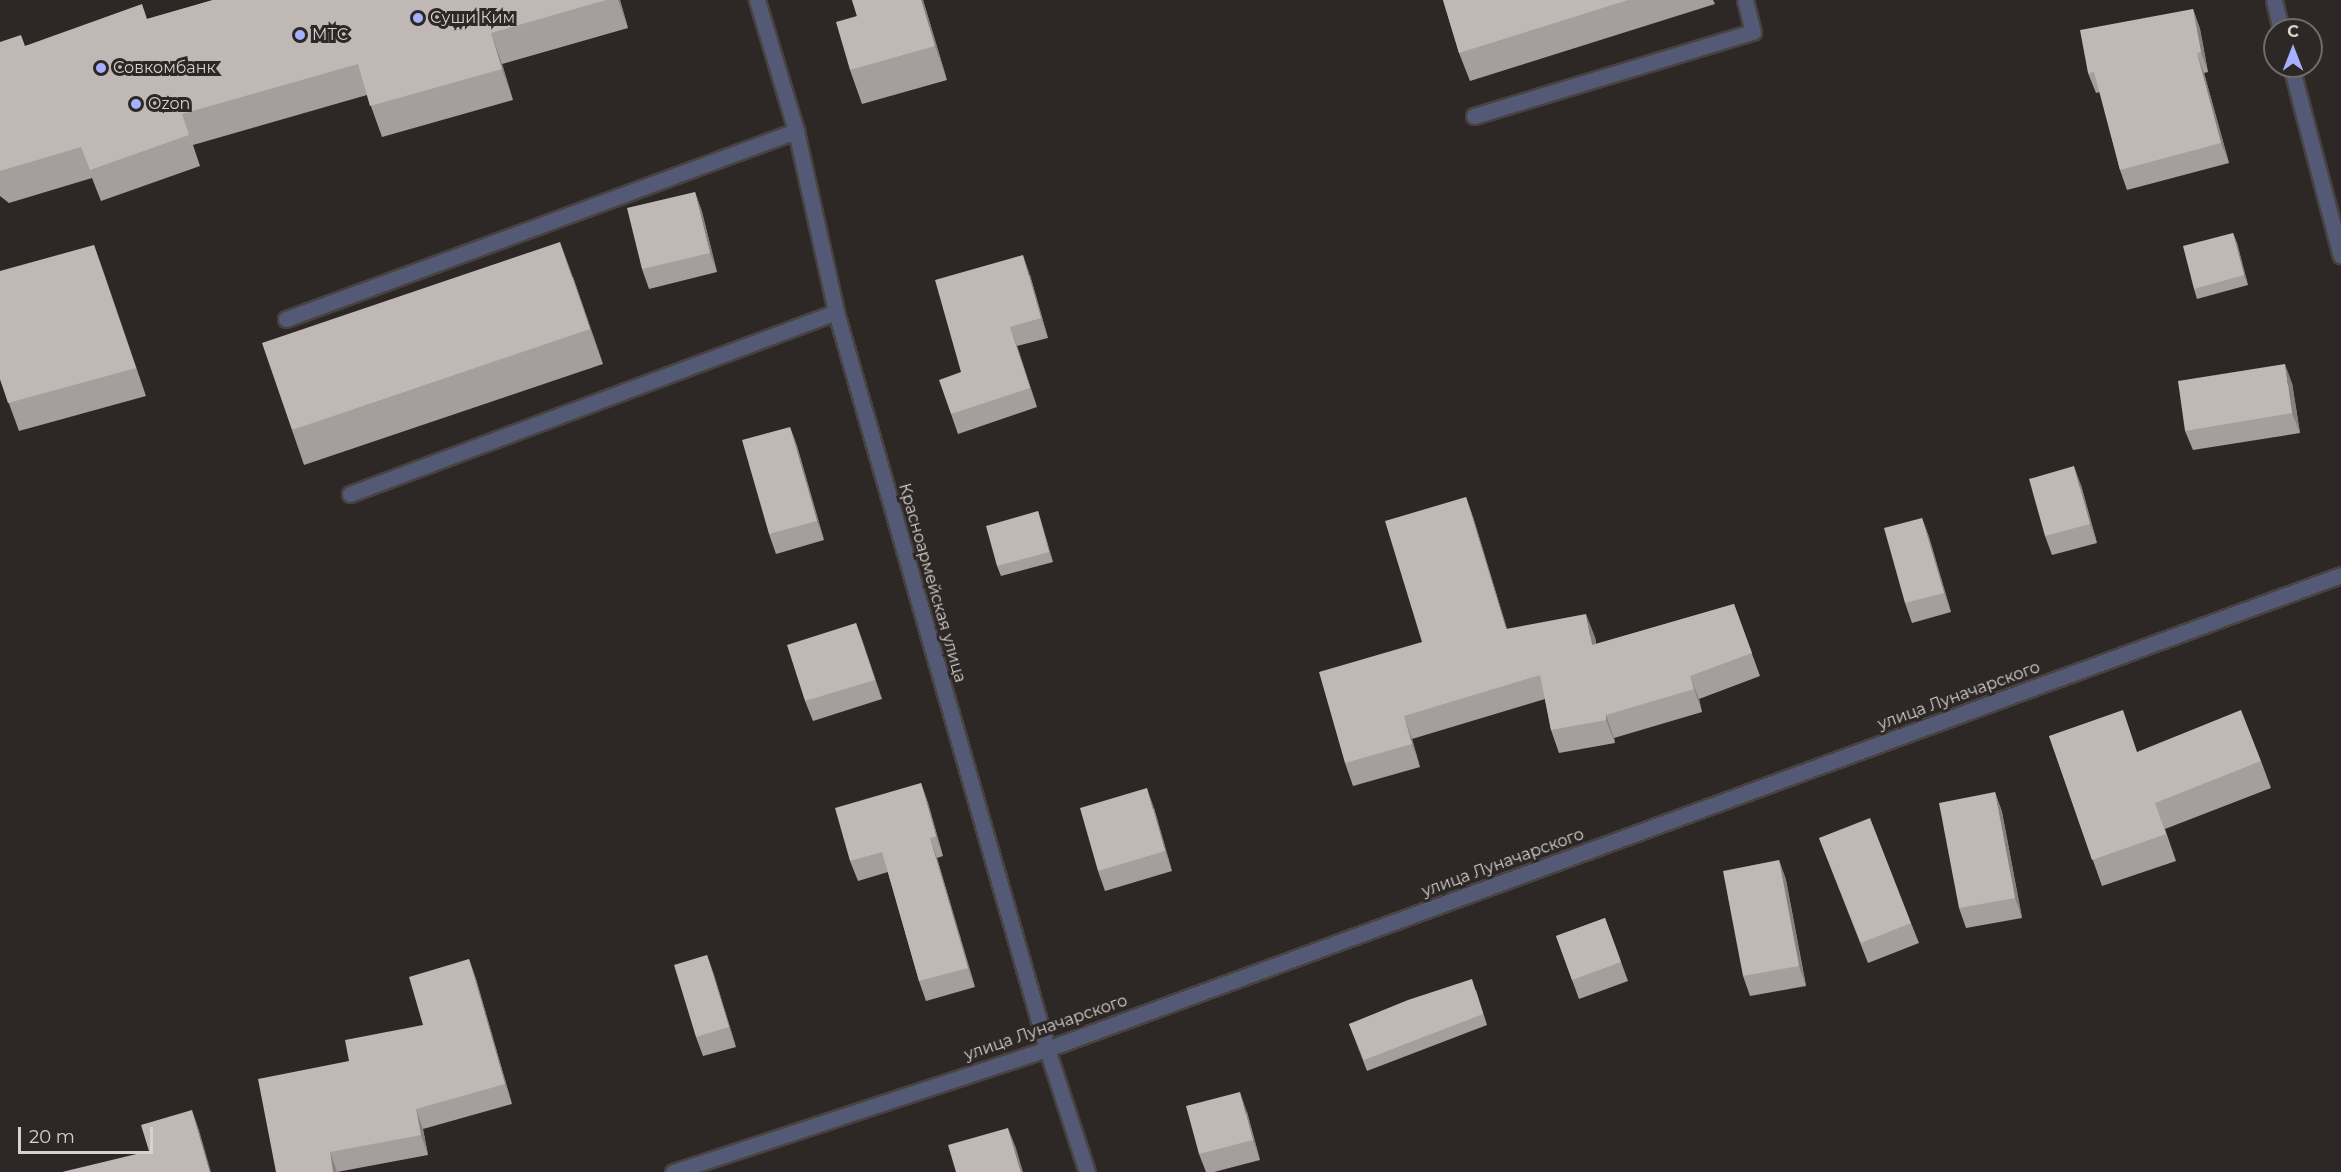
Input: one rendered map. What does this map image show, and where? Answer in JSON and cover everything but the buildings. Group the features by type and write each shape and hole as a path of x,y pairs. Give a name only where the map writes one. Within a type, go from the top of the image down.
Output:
{"street":[{"name":"Красноармейская улица","path":"757,0 796,131 836,312 1047,1049 1087,1172"},
{"path":"1474,116 1753,32 1745,0"},
{"path":"2274,0 2279,18"},
{"path":"2294,78 2341,256"},
{"path":"286,319 796,131"},
{"path":"350,494 836,312"},
{"name":"улица Луначарского","path":"673,1172 1047,1049 2341,575"}],"place":[{"name":"Суши Ким","path":"418,18"},
{"name":"МТС","path":"300,35"},
{"name":"Совкомбанк","path":"101,68"},
{"name":"Ozon","path":"136,104"}]}
